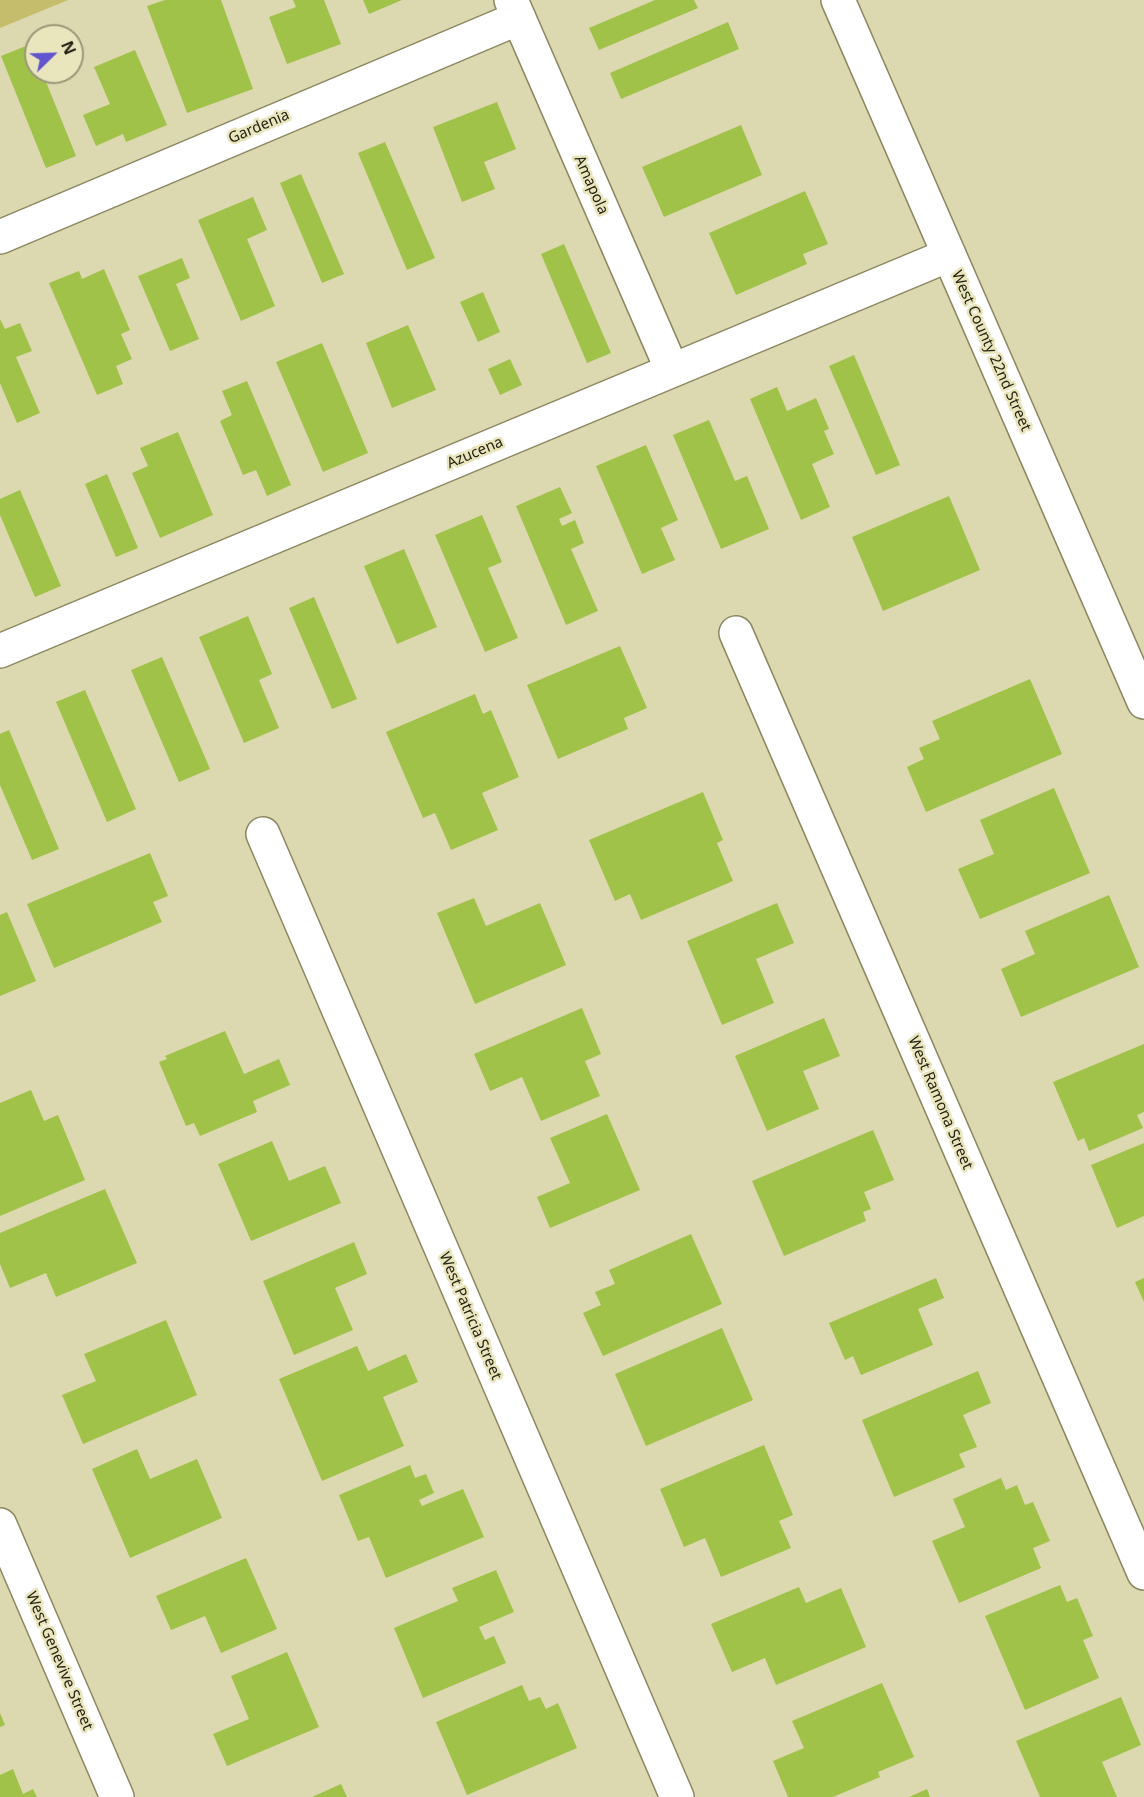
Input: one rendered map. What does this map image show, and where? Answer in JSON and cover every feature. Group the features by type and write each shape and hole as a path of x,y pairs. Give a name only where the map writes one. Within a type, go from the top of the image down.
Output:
{"street":[{"name":"West County 22nd Street","path":"838,0 1144,702"},
{"name":"Gardenia","path":"0,237 515,9"},
{"name":"Amapola","path":"515,9 672,370"},
{"name":"Azucena","path":"0,651 949,255"},
{"name":"West Ramona Street","path":"736,633 1144,1573"},
{"name":"West Patricia Street","path":"263,834 677,1797"},
{"name":"West Genevive Street","path":"0,1525 117,1797"}],"shaded area":[{"path":"0,0 68,0 0,28"}],"building":[{"path":"165,0 221,0 253,89 187,113 147,6"},
{"path":"293,0 324,0 341,44 287,64 269,17 296,7"},
{"path":"363,0 402,0 369,14"},
{"path":"655,0 694,0 698,8 599,50 589,28"},
{"path":"728,22 739,49 621,99 610,73"},
{"path":"24,47 24,84 47,84 76,156 46,168 1,56"},
{"path":"135,50 167,125 126,142 123,134 96,146 83,115 110,104 94,67"},
{"path":"497,102 516,149 484,162 495,189 462,202 433,127"},
{"path":"741,125 762,175 664,217 642,167"},
{"path":"385,142 435,258 407,270 358,153"},
{"path":"301,174 344,274 322,283 280,183"},
{"path":"805,191 828,244 803,254 807,264 736,295 709,233"},
{"path":"253,197 267,230 247,239 275,306 241,321 198,220"},
{"path":"564,244 611,353 587,363 541,254"},
{"path":"182,258 190,278 176,284 199,339 170,351 138,276"},
{"path":"104,269 130,330 121,334 132,359 116,366 123,384 97,395 49,283 79,271 82,279"},
{"path":"483,292 500,332 478,342 460,302"},
{"path":"0,319 5,329 20,323 32,351 16,357 40,413 17,423 0,383"},
{"path":"408,325 436,390 392,408 366,343"},
{"path":"322,343 368,453 323,472 276,362"},
{"path":"854,355 900,465 876,475 829,366"},
{"path":"510,359 522,385 500,395 488,369"},
{"path":"247,381 291,485 267,496 256,470 243,475 220,421 232,415 222,391"},
{"path":"777,387 787,411 816,398 829,429 824,431 834,454 812,464 830,507 801,520 750,399"},
{"path":"709,420 735,481 747,476 769,529 721,549 673,435"},
{"path":"178,432 213,515 160,538 132,473 148,466 140,448"},
{"path":"646,445 678,520 661,528 675,560 642,574 596,466"},
{"path":"107,474 138,548 116,557 85,484"},
{"path":"560,487 572,513 559,519 562,526 575,520 584,543 571,549 598,611 566,625 516,506"},
{"path":"20,490 61,586 35,597 0,515 0,499"},
{"path":"949,496 980,570 883,611 852,537"},
{"path":"482,515 502,562 488,568 518,638 485,652 435,535"},
{"path":"404,549 437,627 397,644 364,566"},
{"path":"314,597 357,699 332,709 289,608"},
{"path":"248,616 272,674 259,680 279,728 244,743 199,637"},
{"path":"620,646 647,708 624,718 628,729 558,759 527,685"},
{"path":"162,657 210,769 179,782 131,670"},
{"path":"1030,679 1062,754 926,812 907,767 924,759 919,748 940,739 932,721"},
{"path":"85,690 136,809 107,822 56,702"},
{"path":"475,694 483,714 491,710 519,777 482,793 498,830 451,850 435,813 423,818 386,732"},
{"path":"9,730 59,849 32,860 0,785 0,734"},
{"path":"1054,788 1090,873 980,919 958,869 994,854 980,820"},
{"path":"703,792 723,840 717,843 733,881 641,920 630,894 615,901 589,840"},
{"path":"150,853 168,896 153,902 162,922 54,968 27,904"},
{"path":"1109,895 1139,967 1021,1017 1001,969 1035,954 1025,931"},
{"path":"474,898 486,926 540,903 566,965 475,1004 437,913"},
{"path":"777,903 794,943 756,959 774,1003 722,1025 687,941"},
{"path":"7,912 36,981 0,996 0,915"},
{"path":"582,1008 601,1054 585,1061 600,1096 541,1121 522,1077 490,1091 474,1054"},
{"path":"824,1018 840,1056 803,1071 819,1109 767,1131 735,1056"},
{"path":"225,1031 244,1074 279,1059 290,1085 253,1101 257,1112 200,1136 194,1123 186,1126 159,1062 167,1059 165,1056"},
{"path":"1144,1044 1144,1112 1137,1115 1143,1128 1089,1151 1084,1138 1078,1141 1053,1082"},
{"path":"31,1090 44,1121 58,1115 85,1180 0,1216 0,1103"},
{"path":"607,1114 640,1190 550,1228 537,1197 570,1183 550,1138"},
{"path":"873,1130 894,1180 864,1192 871,1209 863,1212 866,1221 784,1256 752,1181"},
{"path":"272,1141 289,1181 325,1166 341,1203 251,1241 218,1164"},
{"path":"1144,1143 1144,1216 1117,1228 1091,1165"},
{"path":"105,1189 137,1263 56,1297 46,1273 10,1288 0,1264 0,1233"},
{"path":"691,1234 722,1304 603,1356 583,1313 601,1305 595,1292 615,1284 609,1270"},
{"path":"354,1242 367,1274 335,1288 353,1330 294,1355 263,1281"},
{"path":"936,1278 944,1298 918,1309 933,1345 861,1375 853,1356 845,1360 829,1323"},
{"path":"1144,1278 1144,1302 1135,1282"},
{"path":"166,1320 197,1395 83,1444 62,1395 96,1381 84,1354"},
{"path":"722,1328 753,1400 646,1446 615,1374"},
{"path":"357,1346 368,1371 406,1354 418,1382 383,1397 404,1446 322,1481 279,1379"},
{"path":"978,1371 991,1403 963,1415 977,1447 959,1454 965,1467 894,1497 862,1420"},
{"path":"764,1445 793,1515 779,1521 791,1548 721,1577 705,1538 684,1547 660,1489"},
{"path":"137,1449 150,1479 197,1459 222,1518 130,1558 92,1469"},
{"path":"410,1465 415,1478 426,1474 434,1493 419,1500 422,1506 463,1489 484,1537 386,1578 369,1537 358,1541 339,1495"},
{"path":"1001,1478 1006,1490 1017,1485 1025,1505 1033,1502 1050,1541 1033,1548 1041,1568 959,1603 932,1541 965,1527 953,1499"},
{"path":"246,1558 277,1629 221,1653 205,1616 171,1630 156,1596"},
{"path":"496,1570 514,1612 479,1627 485,1640 494,1636 506,1663 423,1698 394,1628 458,1601 452,1588"},
{"path":"1060,1585 1067,1602 1077,1598 1093,1636 1083,1640 1099,1678 1025,1710 985,1616"},
{"path":"799,1587 806,1603 841,1588 866,1647 776,1685 765,1658 732,1672 711,1624"},
{"path":"287,1652 319,1727 227,1766 213,1734 249,1719 231,1676"},
{"path":"882,1683 914,1757 878,1772 880,1777 833,1797 788,1797 773,1761 804,1748 792,1721"},
{"path":"522,1685 529,1701 540,1697 546,1709 558,1703 577,1748 467,1795 436,1722"},
{"path":"1121,1697 1141,1745 1102,1762 1117,1797 1040,1797 1016,1741"},
{"path":"0,1713 5,1725 0,1727"},
{"path":"13,1769 23,1794 33,1789 37,1797 0,1797 0,1775"},
{"path":"341,1784 347,1797 312,1797"},
{"path":"927,1789 930,1797 909,1797"}]}
